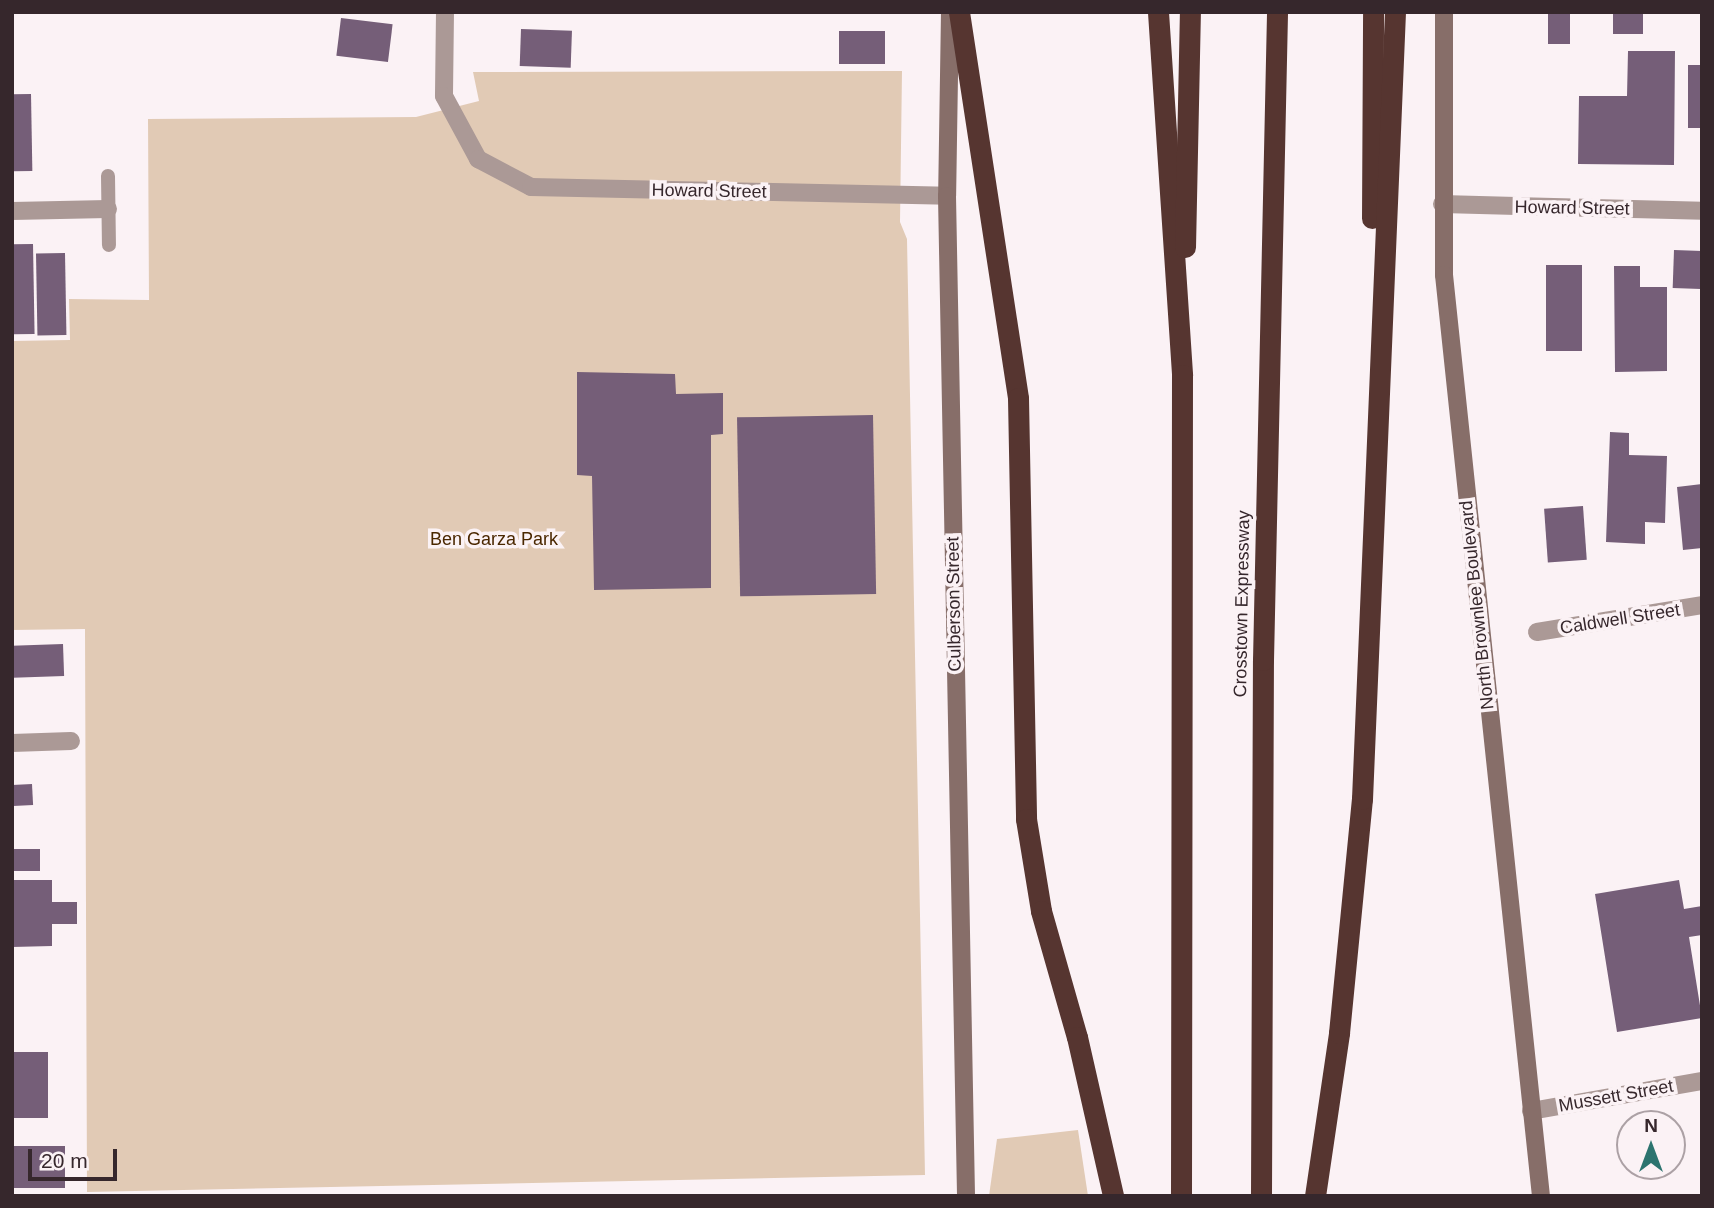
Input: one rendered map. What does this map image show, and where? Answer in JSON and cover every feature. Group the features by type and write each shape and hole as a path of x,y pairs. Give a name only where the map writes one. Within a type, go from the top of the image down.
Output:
{"highway":[{"path":"959,12 1018,398 1026,819 1041,911 1077,1037 1113,1196"},
{"path":"1158,12 1182,375"},
{"path":"1181,1196 1182,375 1190,12"},
{"name":"Crosstown Expressway","path":"1261,1196 1263,660 1277,12"},
{"path":"1369,615 1373,12"},
{"path":"1315,1196 1339,1033 1362,799 1395,12"}],"main road":[{"name":"Culberson Street","path":"950,12 947,196 965,1196"},
{"name":"North Brownlee Boulevard","path":"1444,12 1444,275 1541,1196"}],"street":[{"name":"Howard Street","path":"445,12 444,96 478,159 531,187 947,196"},
{"name":"Howard Street","path":"1442,204 1702,211"},
{"path":"12,211 108,209"},
{"name":"Caldwell Street","path":"1537,632 1701,607"},
{"path":"12,743 71,741"},
{"name":"Mussett Street","path":"1531,1111 1702,1081"}],"lane":[{"path":"108,176 109,245"}],"green space":[{"name":"Ben Garza Park","path":"902,71 900,222 907,239 925,1175 87,1192 85,629 12,630 12,341 70,340 69,299 149,300 148,119 416,117 479,101 473,72"},
{"path":"1078,1130 1088,1196 989,1196 997,1139"}],"building":[{"path":"1548,12 1570,12 1570,44 1548,44"},
{"path":"1613,12 1643,12 1643,34 1613,34"},
{"path":"341,18 393,24 388,62 336,56"},
{"path":"521,29 572,31 571,68 520,66"},
{"path":"839,31 885,31 885,64 839,64"},
{"path":"1628,51 1675,51 1674,165 1578,164 1579,96 1627,96"},
{"path":"1688,65 1702,65 1702,128 1688,128"},
{"path":"12,94 31,94 32,171 13,171"},
{"path":"12,244 33,244 35,334 14,334"},
{"path":"1674,250 1702,251 1701,289 1673,288"},
{"path":"65,253 66,335 37,335 36,254"},
{"path":"1546,265 1582,265 1582,351 1546,351"},
{"path":"1614,266 1640,266 1640,287 1667,287 1667,371 1615,372"},
{"path":"577,372 675,374 676,394 723,393 723,434 711,435 711,588 594,590 592,476 577,475"},
{"path":"873,415 876,594 740,596 737,417"},
{"path":"1610,432 1629,433 1629,455 1667,456 1665,523 1645,522 1645,544 1606,542"},
{"path":"1702,484 1702,548 1683,550 1677,487"},
{"path":"1583,506 1587,560 1548,563 1544,509"},
{"path":"63,644 64,676 13,678 12,646"},
{"path":"32,784 33,805 13,806 12,785"},
{"path":"12,849 40,849 40,871 12,871"},
{"path":"12,880 52,880 52,902 77,902 77,924 52,924 52,946 12,947"},
{"path":"1679,880 1684,909 1702,906 1702,935 1689,937 1702,1018 1617,1032 1595,894"},
{"path":"12,1052 48,1052 48,1118 12,1118"},
{"path":"12,1146 65,1146 65,1188 12,1188"}]}
